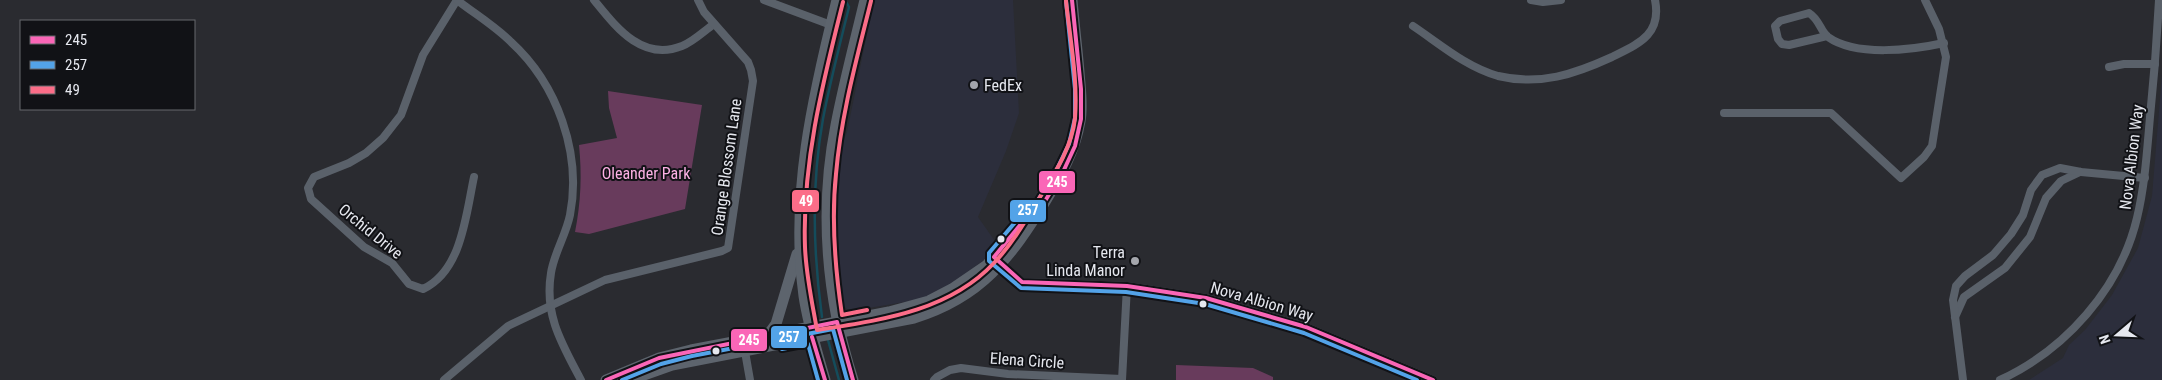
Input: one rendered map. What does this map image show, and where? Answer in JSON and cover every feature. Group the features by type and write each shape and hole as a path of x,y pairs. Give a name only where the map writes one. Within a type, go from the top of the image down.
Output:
{"main road":[{"path":"825,380 825,329 830,279 828,252 830,175 835,127 866,0"},
{"path":"630,380 672,364 744,344 768,335 897,322 934,312 967,294 993,274 998,260 1021,224 1040,209 1063,172 1075,146 1081,119 1072,0"},
{"path":"837,1 808,130 800,203 799,245 804,297 825,329 853,380"},
{"path":"768,335 776,324 799,245"},
{"path":"606,380 659,358 825,329 929,300 998,260"},
{"path":"929,300 934,312"}],"street":[{"name":"Orchid Drive","path":"457,0 423,55 401,115 384,138 366,153 349,163 314,177 308,188 310,199 364,247 392,263 409,284 423,289 440,278 461,243 474,176"},
{"path":"457,0 512,42 546,84 567,133 573,178 570,215 551,272 549,306 562,345 581,380"},
{"path":"594,0 620,32 634,42 656,50 670,50 684,45 714,24"},
{"name":"Orange Blossom Lane","path":"444,380 508,326 549,306 605,280 728,248 752,70 748,62 704,12 698,0"},
{"path":"764,0 831,25"},
{"path":"1531,0 1543,2 1561,0"},
{"path":"1413,26 1458,57 1485,72 1515,79 1542,80 1582,71 1638,44 1648,36 1654,25 1657,14 1655,0"},
{"path":"1724,113 1832,113 1902,178 1924,157 1932,146 1946,57 1944,43 1924,0"},
{"name":"Nova Albion Way","path":"2000,380 2035,361 2056,346 2084,318 2104,292 2130,241 2137,220 2145,178 2159,0"},
{"path":"1827,36 1789,45 1782,44 1778,39 1774,26 1780,21 1809,13 1816,18 1827,36 1852,47 1886,50 1918,48 1944,43"},
{"path":"2109,67 2124,64 2155,64"},
{"path":"1963,380 1953,300 1956,286 1965,276 1993,255 2011,234 2023,215 2031,190 2042,175 2060,168 2080,172 2145,178"},
{"path":"1955,317 1964,297 2005,268 2030,237 2046,198 2061,181 2080,172"},
{"name":"Nova Albion Way","path":"998,260 1022,282 1127,286 1206,298 1268,315 1306,327 1433,380"},
{"path":"1122,379 1127,286"},
{"path":"744,344 750,380"},
{"name":"Elena Circle","path":"934,380 950,370 961,368 1008,374 1122,379"}],"shaded area":[{"path":"874,0 1013,0 1019,113 1006,151 978,217 997,244 984,260 940,292 917,300 856,310 847,309 840,302 835,261 835,216 840,150 847,132"},
{"path":"2162,75 2162,380 2029,380 2063,358 2069,345 2085,330 2112,295 2138,248 2152,196"}],"green space":[{"name":"Oleander Park","path":"608,91 702,105 685,209 589,234 575,232 579,210 579,145 617,138 609,108"},
{"path":"1176,365 1253,368 1273,377 1273,380 1176,380"}],"waterway":[{"path":"822,317 815,243 815,193 819,144 826,105 849,7 845,0"},
{"path":"828,340 839,380"}],"transit line":[{"name":"245","path":"1072,0 1081,89 1081,119 1075,146 1063,172 1040,209 1021,224 994,257 1022,282 1127,286 1206,298 1306,327 1433,380"},
{"name":"49","path":"867,310 842,315 837,280 834,209 838,152 850,87 871,1"},
{"name":"257","path":"1066,1 1075,89 1075,118 1069,144 1057,169 1035,205 1017,220 989,253 989,261 1021,288 1126,292 1205,304 1304,333 1417,380"},
{"name":"49","path":"843,2 815,123 807,185 805,247 817,330 889,317 934,303 956,293 976,280 1007,247 1057,169 1067,149 1073,129 1076,103 1066,1"},
{"name":"245","path":"606,380 659,358 837,322 853,380"},
{"name":"257","path":"622,380 661,364 692,356 833,329 847,380"},
{"name":"245","path":"812,337 825,380"},
{"name":"257","path":"782,349 808,344 818,380"}],"place":[{"name":"FedEx","path":"974,85"},
{"name":"Terra Linda Manor","path":"1135,261"}]}
